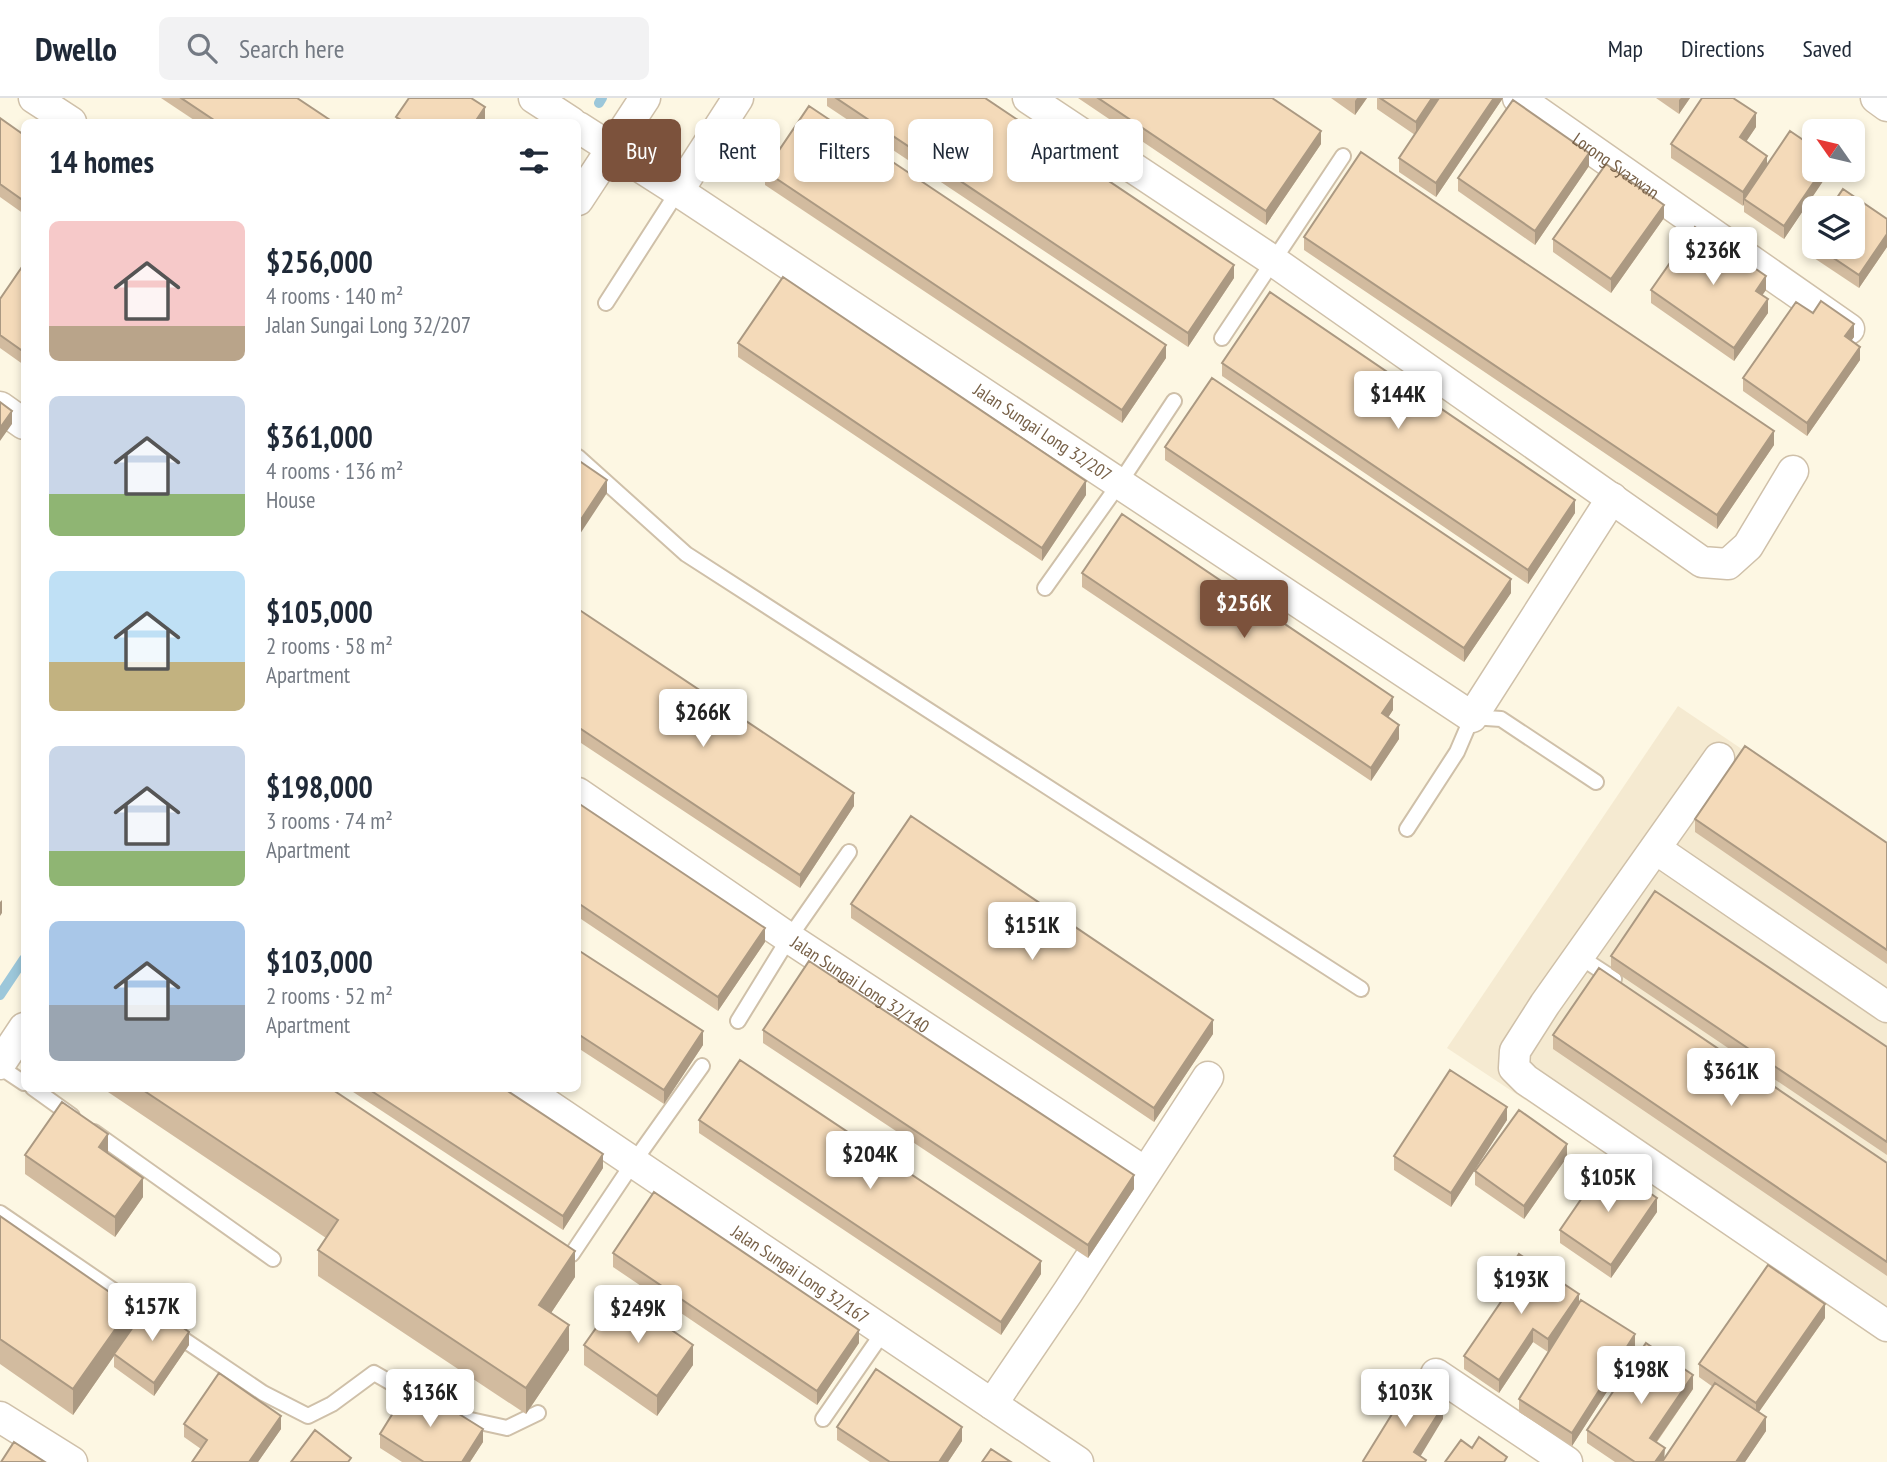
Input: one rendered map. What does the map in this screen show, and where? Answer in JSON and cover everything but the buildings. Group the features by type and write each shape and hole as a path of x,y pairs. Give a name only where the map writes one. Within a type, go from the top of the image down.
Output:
{"street":[{"path":"34,98 66,119"},
{"path":"534,98 566,119"},
{"path":"631,119 645,98"},
{"path":"678,191 738,98"},
{"path":"1028,98 1272,260 1702,562 1728,564 1748,545 1793,471"},
{"name":"Lorong Syazwan","path":"1518,98 1554,108 1852,331"},
{"path":"1875,98 1887,106"},
{"name":"Jalan Sungai Long 32/207","path":"581,129 602,143"},
{"path":"581,196 602,164"},
{"name":"Jalan Sungai Long 32/207","path":"664,182 1472,717"},
{"path":"0,407 21,422"},
{"path":"1472,717 1612,498"},
{"path":"1719,758 1545,1004 1515,1052 1514,1068 1526,1080 1887,1326"},
{"name":"Jalan Sungai Long 32/140","path":"581,795 789,938 1145,1172"},
{"path":"1656,849 1887,1007"},
{"path":"0,1065 21,1033"},
{"path":"992,1404 1208,1077"},
{"name":"Jalan Sungai Long 32/167","path":"529,1092 1078,1462"},
{"path":"1436,1374 1567,1462"},
{"path":"0,1417 72,1462"}],"lane":[{"path":"1222,338 1343,156"},
{"path":"606,303 678,191"},
{"path":"1045,588 1174,401"},
{"path":"581,460 686,554 1361,989"},
{"path":"1407,829 1457,752 1472,717 1501,719 1596,782"},
{"path":"738,1021 789,938 849,852"},
{"path":"1580,957 1626,988"},
{"path":"0,1065 21,1081"},
{"path":"572,1254 702,1066"},
{"path":"39,1092 273,1259"},
{"path":"0,1213 263,1393 308,1416 332,1404 374,1373 448,1415 507,1428 538,1413"},
{"path":"823,1419 884,1331"}],"shaded area":[{"path":"1678,706 1887,847 1887,1340 1447,1048"}],"waterway":[{"path":"599,103 602,98"},
{"path":"0,995 21,964"}]}
